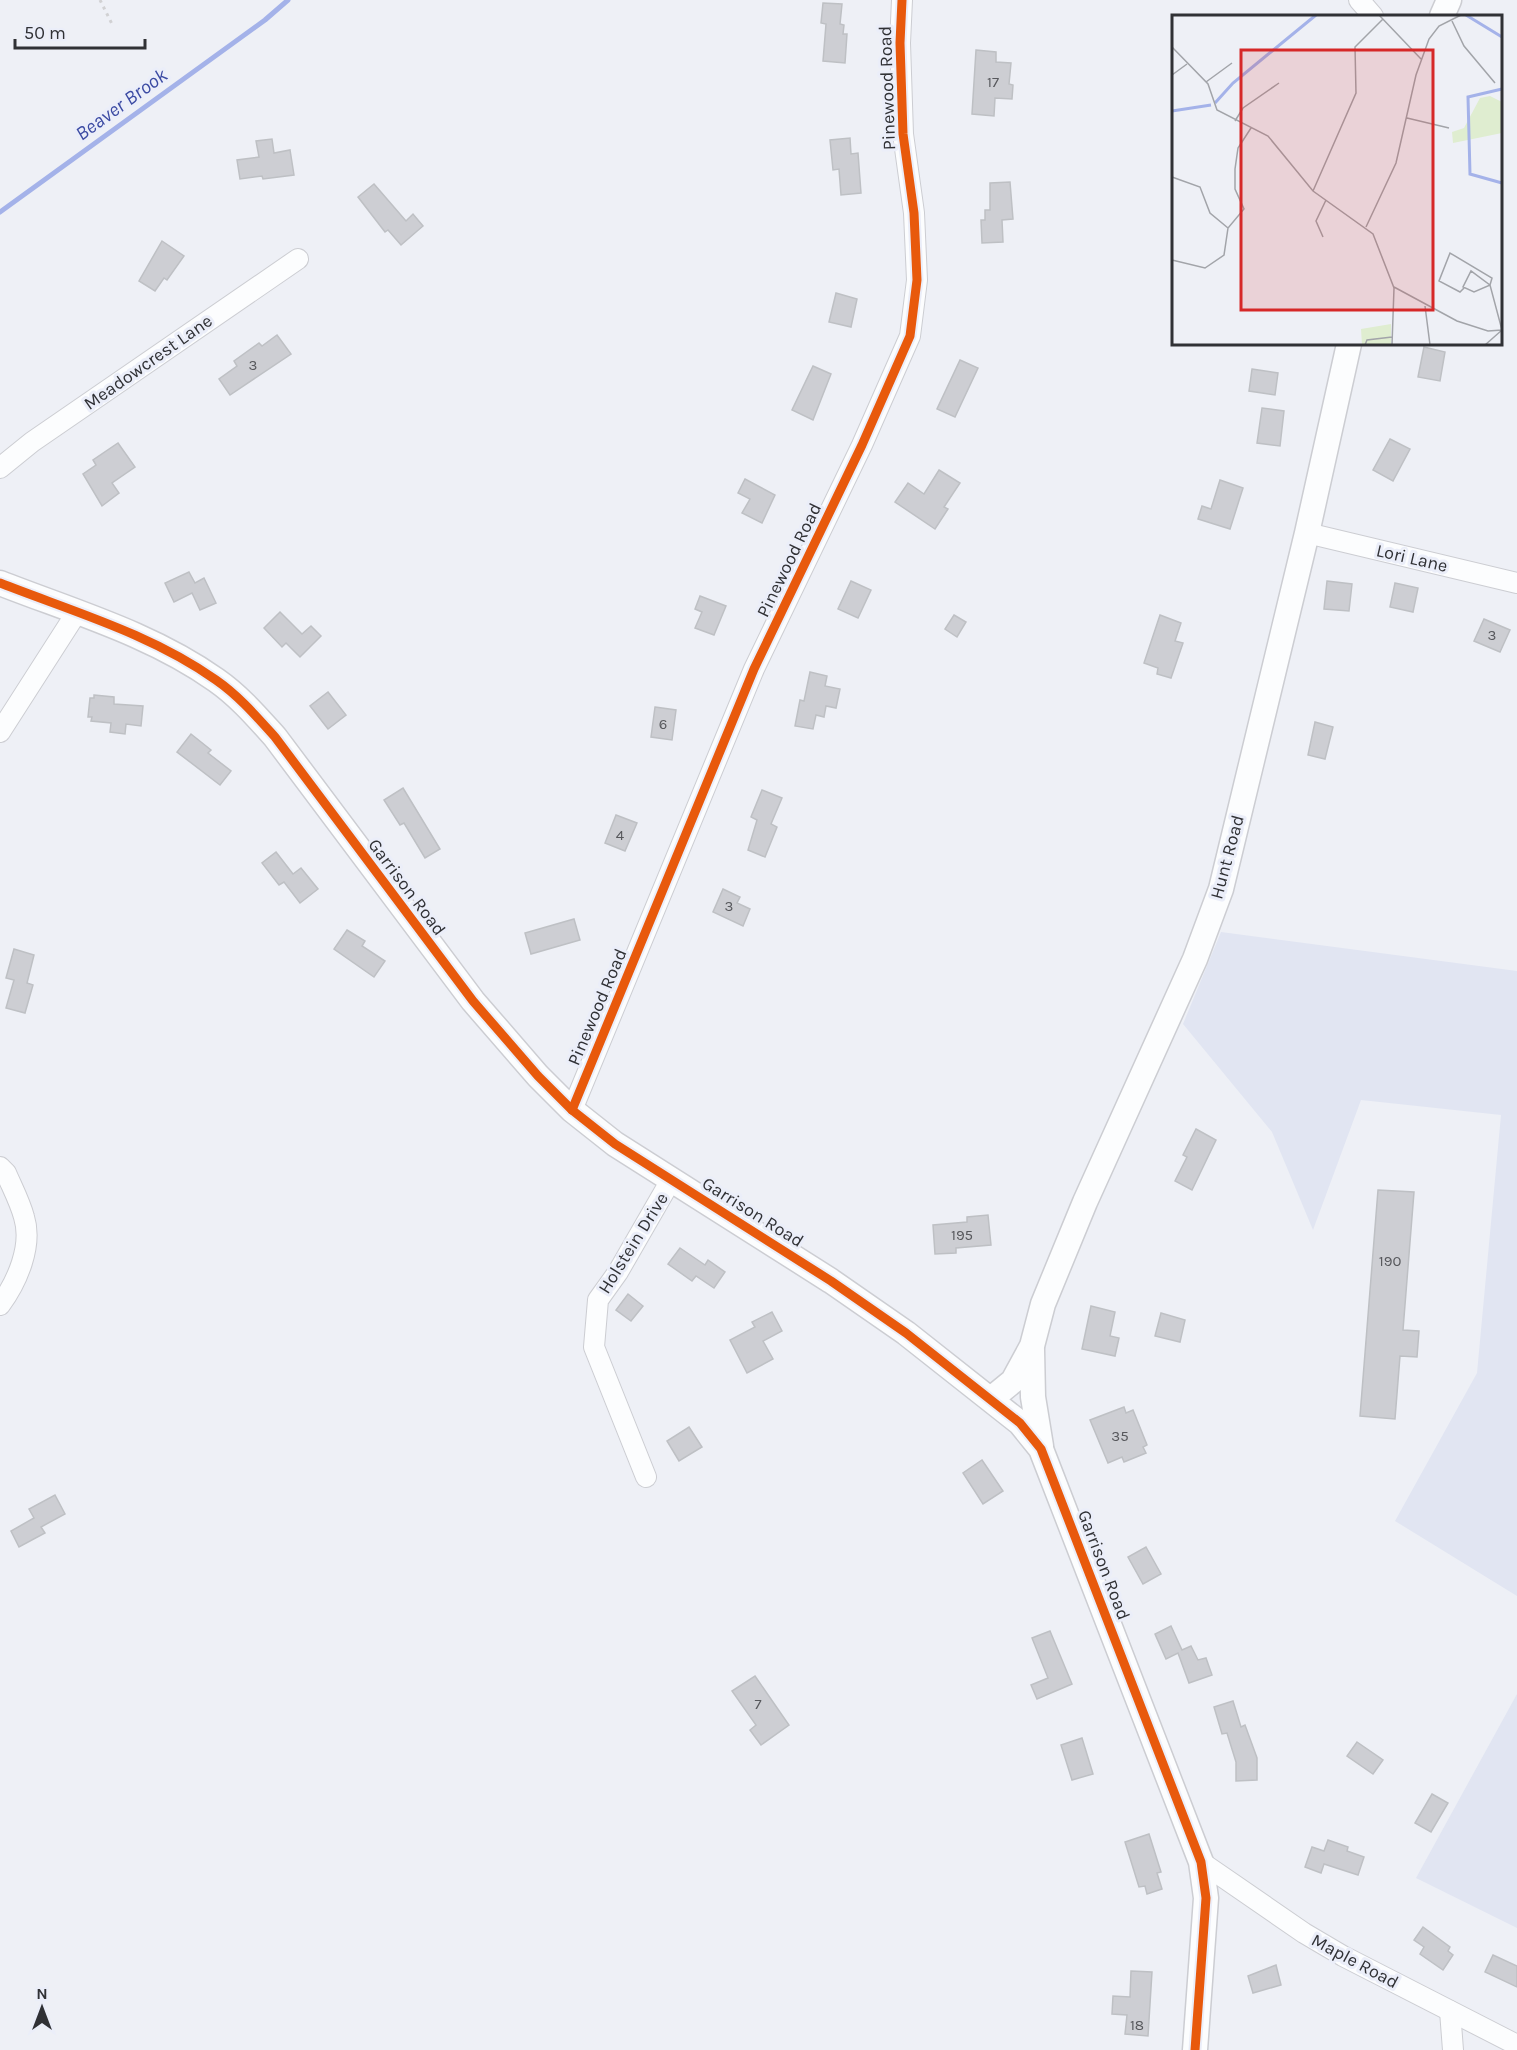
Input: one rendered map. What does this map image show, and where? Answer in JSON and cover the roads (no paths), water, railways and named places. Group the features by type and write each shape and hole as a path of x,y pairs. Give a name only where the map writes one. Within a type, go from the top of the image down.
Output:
{"street":[{"name":"Pinewood Road","path":"572,1110 754,669 838,498 910,336 917,279 914,213 903,134 900,43 902,0"},
{"path":"1359,0 1372,15"},
{"path":"1442,15 1449,0"},
{"name":"Meadowcrest Lane","path":"0,468 32,442 298,259"},
{"name":"Hunt Road","path":"991,1399 1013,1382 1032,1347 1043,1304 1090,1192 1195,959 1221,889 1307,533 1349,345"},
{"name":"Lori Lane","path":"1307,533 1517,583"},
{"name":"Garrison Road","path":"0,583 136,635 188,662 218,682 248,707 275,737 486,1017 572,1110 615,1144 869,1307 1020,1423 1041,1449 1201,1862 1206,1898 1195,2050"},
{"path":"0,732 77,612"},
{"path":"0,1167 6,1173 25,1218 25,1256 9,1293 0,1305"},
{"name":"Holstein Drive","path":"646,1477 594,1347 598,1300 618,1272 671,1180"},
{"name":"Hunt Road","path":"1032,1347 1033,1397 1041,1449"},
{"name":"Maple Road","path":"1201,1862 1304,1933 1517,2045"},
{"path":"1450,2011 1453,2050"}],"waterway":[{"name":"Beaver Brook","path":"0,212 265,20 288,0"}]}
